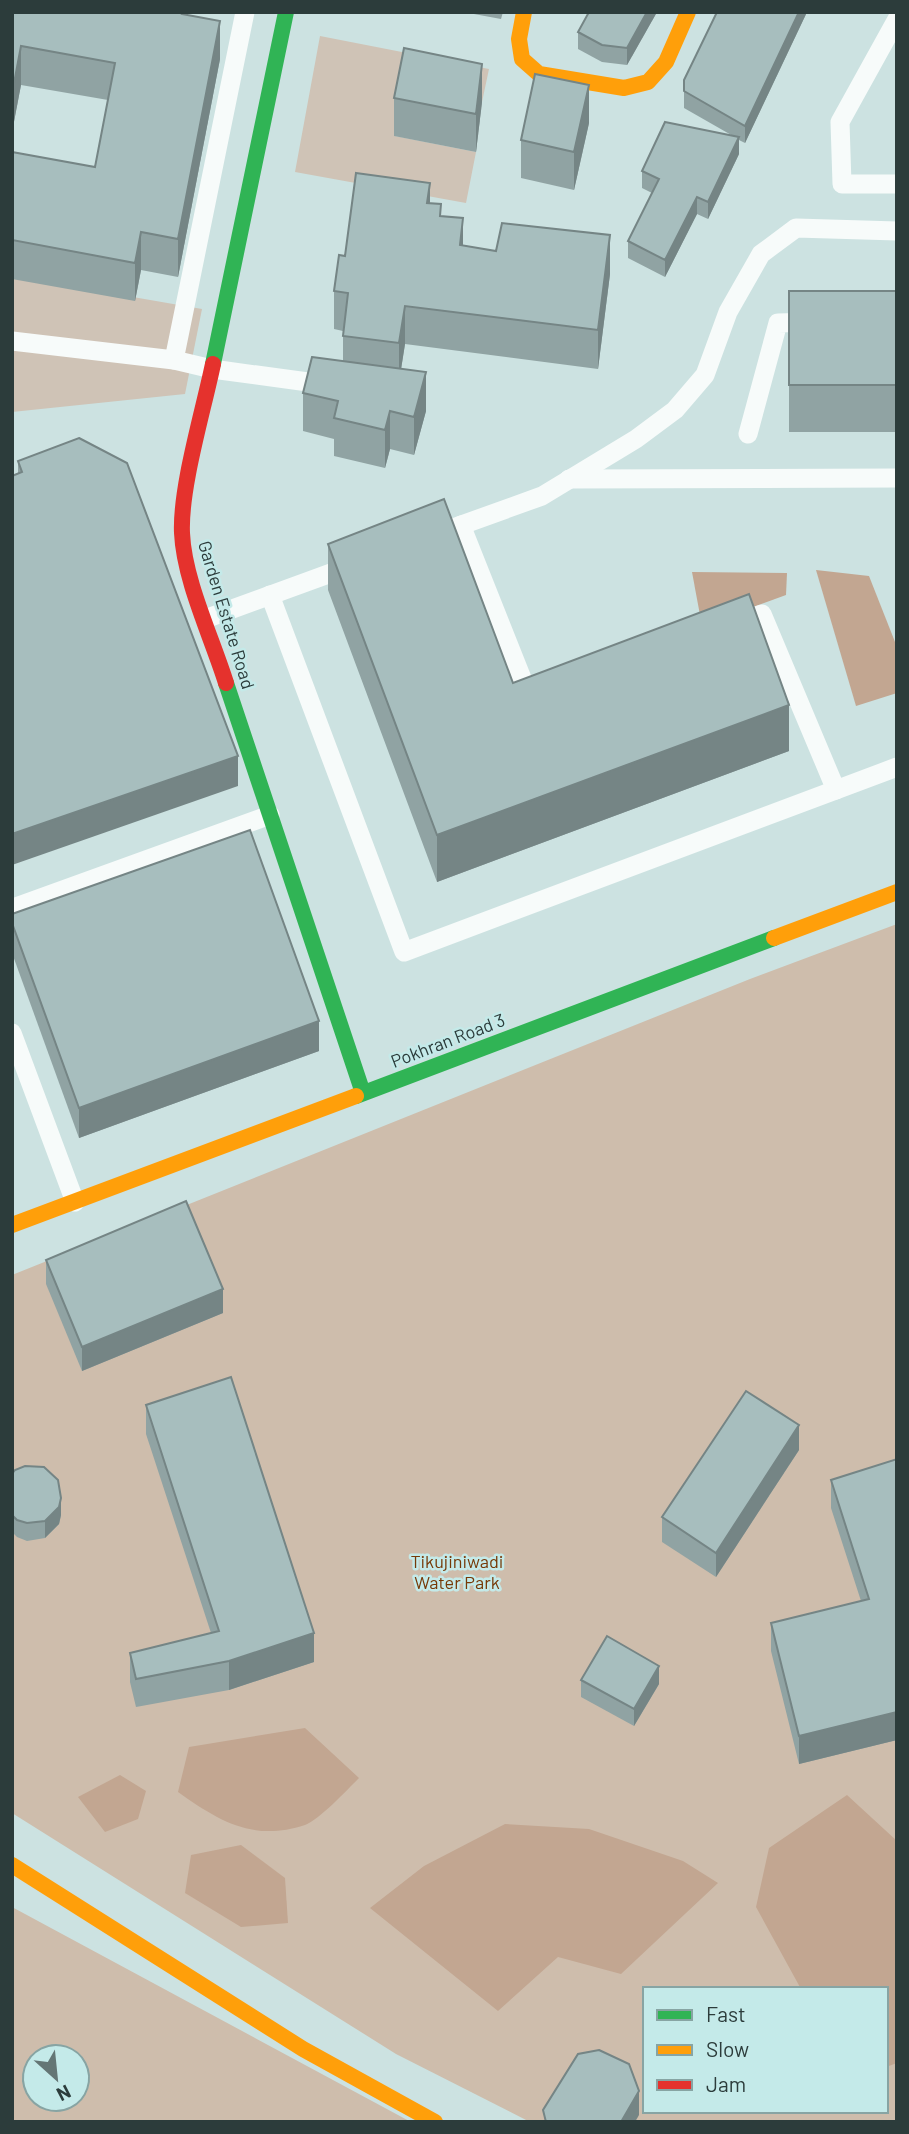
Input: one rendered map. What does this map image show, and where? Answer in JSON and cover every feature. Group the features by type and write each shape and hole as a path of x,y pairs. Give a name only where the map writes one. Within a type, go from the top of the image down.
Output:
{"street":[{"name":"Garden Estate Road","path":"286,12 183,509 181,534 186,561 363,1093"},
{"path":"524,12 519,39 522,59 539,74 624,88 648,82 666,62 688,12"},
{"name":"Pokhran Road 3","path":"12,1225 897,892"},
{"path":"12,1865 303,2049 435,2122"}],"lane":[{"path":"174,360 246,12"},
{"path":"897,19 840,122 842,184 897,184"},
{"path":"410,544 541,496 636,439 675,410 705,375 728,312 761,254 796,228 897,231"},
{"path":"748,434 778,323 831,322"},
{"path":"12,341 174,360 212,369 346,387"},
{"path":"568,480 897,478"},
{"path":"461,525 529,702 555,692"},
{"path":"205,619 372,558"},
{"path":"270,595 404,952 897,767"},
{"path":"710,633 762,614 836,790"},
{"path":"16,907 270,815"},
{"path":"12,1033 75,1202"}],"shaded area":[{"path":"320,36 489,69 482,102 395,136 476,152 466,203 295,172"},
{"path":"12,276 202,309 185,394 12,412"},
{"path":"816,570 869,576 897,647 897,693 856,706"},
{"path":"692,572 787,573 786,595 702,626"},
{"path":"305,1728 359,1778 311,1822 286,1830 253,1830 222,1820 178,1792 189,1747"},
{"path":"120,1775 146,1791 138,1819 105,1832 78,1797"},
{"path":"847,1795 897,1841 897,2063 888,2066 888,1987 800,1987 756,1907 769,1848"},
{"path":"505,1824 589,1829 683,1861 718,1883 621,1974 558,1957 498,2011 370,1908 424,1866"},
{"path":"241,1845 285,1878 288,1923 241,1927 185,1893 191,1855"}],"green space":[{"name":"Tikujiniwadi Water Park","path":"897,924 897,2122 530,2122 396,2054 12,1813 12,1275 750,979"},
{"path":"12,1907 411,2122 12,2122"}],"building":[{"path":"12,12 183,12 182,14 220,21 178,239 141,232 135,263 12,240 12,152 95,167 115,63 21,46 12,94"},
{"path":"589,12 647,12 627,48 602,45 578,32"},
{"path":"717,12 799,12 745,126 684,91 684,80"},
{"path":"404,48 482,64 476,114 394,98"},
{"path":"535,74 589,85 574,152 521,140"},
{"path":"665,122 739,137 708,202 697,197 665,260 628,241 659,179 642,171"},
{"path":"356,173 430,183 427,203 441,204 440,216 463,218 460,245 496,251 502,223 610,235 598,330 405,306 399,343 343,336 348,293 334,291 339,255 345,256"},
{"path":"789,291 897,291 897,385 789,385"},
{"path":"312,357 426,372 414,417 390,411 385,430 334,418 338,401 303,393"},
{"path":"79,438 127,463 238,756 12,834 12,476 22,472 18,461"},
{"path":"444,499 513,683 749,594 789,705 437,835 328,544"},
{"path":"250,830 319,1021 79,1108 12,923 12,914"},
{"path":"186,1201 223,1289 82,1347 46,1260"},
{"path":"231,1377 314,1633 229,1661 136,1679 130,1653 219,1631 146,1405"},
{"path":"746,1391 799,1425 716,1553 662,1517"},
{"path":"897,1459 897,1712 799,1736 771,1623 869,1599 831,1480"},
{"path":"25,1466 44,1467 58,1480 61,1498 59,1507 45,1521 27,1523 12,1515 12,1474"},
{"path":"607,1636 659,1666 634,1709 581,1680"},
{"path":"599,2050 629,2064 639,2091 621,2122 546,2122 543,2110 578,2054"}],"traffic: fast":[{"path":"213,364 286,12"},
{"path":"226,683 363,1093"},
{"path":"356,1096 774,938"}],"traffic: slow":[{"path":"524,12 519,39 522,59 539,74 624,88 648,82 666,62 688,12"},
{"path":"774,938 897,892"},
{"path":"12,1225 356,1096"},
{"path":"12,1865 303,2049 435,2122"}],"traffic: jam":[{"path":"213,364 188,472 182,533 193,589 226,683"}]}
